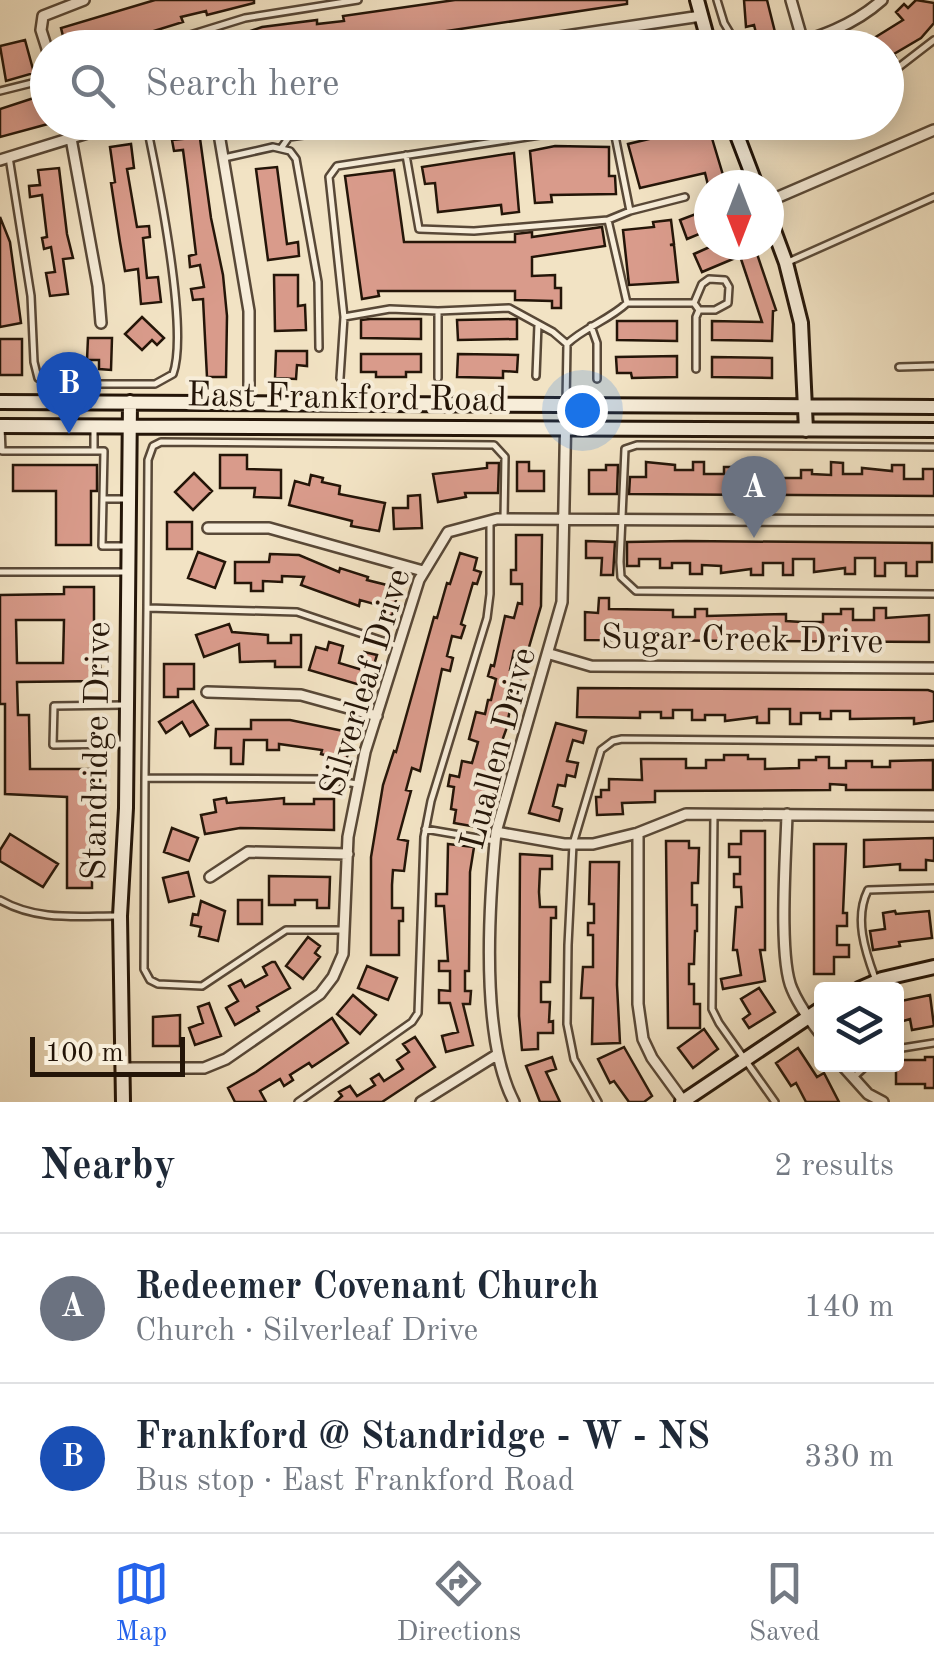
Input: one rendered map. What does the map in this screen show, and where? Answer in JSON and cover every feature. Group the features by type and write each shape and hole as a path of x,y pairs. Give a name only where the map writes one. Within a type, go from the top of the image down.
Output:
{"main road":[{"path":"696,0 705,30"},
{"path":"737,140 750,170"},
{"path":"784,258 801,323 806,430"},
{"name":"East Frankford Road","path":"0,402 934,407"},
{"name":"Standridge Drive","path":"123,1102 120,916 130,402"},
{"name":"East Frankford Road","path":"1,426 934,430"},
{"path":"876,981 934,967"},
{"path":"683,1102 814,1012"}],"street":[{"path":"41,30 42,16 84,0"},
{"path":"791,0 799,30"},
{"path":"836,30 865,15 882,0"},
{"path":"606,30 701,16"},
{"path":"784,195 934,130"},
{"path":"4,158 65,140"},
{"path":"72,140 101,323"},
{"path":"221,140 249,311 249,404"},
{"name":"Luallen Drive","path":"514,1102 498,1054 492,985 496,836 562,602 566,406"},
{"name":"Silverleaf Drive","path":"122,1068 204,1068 226,1059 320,994 344,954 348,854 357,784 423,571 448,532 504,519 934,521"},
{"path":"208,528 269,528 423,571"},
{"name":"Sugar Creek Drive","path":"550,654 590,666 934,668"},
{"path":"207,692 301,696 377,716"},
{"path":"496,836 594,844 638,834 686,814 934,816"},
{"path":"787,814 788,978 814,1025"},
{"path":"638,834 638,1004 643,1039 683,1102"},
{"path":"210,876 248,852 348,854"},
{"path":"421,1102 498,1054"},
{"path":"848,1072 868,1094 882,1102"}],"lane":[{"path":"206,30 245,18 358,0"},
{"path":"717,0 728,30"},
{"path":"904,63 934,40"},
{"path":"0,90 30,83"},
{"path":"4,158 31,296 38,378 47,384 155,384 173,374 177,356 174,295 149,140"},
{"path":"282,148 288,140"},
{"path":"340,378 344,317 329,176 338,166 514,140"},
{"path":"617,140 630,211"},
{"path":"224,158 282,148 296,159 318,282 319,348"},
{"path":"406,155 418,229 474,232 608,220 685,198"},
{"path":"786,263 934,197"},
{"path":"608,220 627,303"},
{"path":"694,303 702,284 716,277 724,280 731,294 728,303 715,310 699,310"},
{"path":"567,344 627,303 694,303"},
{"path":"694,303 699,310"},
{"path":"344,317 390,308 438,312 509,308 567,344"},
{"path":"696,369 699,310"},
{"path":"438,312 438,378"},
{"path":"536,376 538,324"},
{"path":"591,326 597,343 597,379"},
{"path":"566,406 567,344"},
{"path":"898,366 934,366"},
{"path":"94,425 94,451"},
{"path":"1,426 2,451 104,451 102,546 129,546"},
{"path":"344,930 286,930 202,986 158,984 150,980 144,969 148,460 152,446 161,442 494,445 505,457 504,519"},
{"path":"934,447 637,445 626,449 621,518 622,577 636,591 934,594"},
{"path":"103,499 129,499"},
{"path":"298,1102 412,1022 418,1013 420,882 426,829 487,618 490,521"},
{"path":"0,572 128,572"},
{"path":"147,608 297,612 398,646"},
{"path":"126,744 53,745 54,706 127,705"},
{"path":"598,1102 574,1059 567,1024 573,844 601,750 613,741 934,742"},
{"path":"145,778 326,779 357,784"},
{"path":"714,813 712,1009 775,1102"},
{"path":"426,829 496,836"},
{"path":"876,981 863,942 863,910 868,890 934,888"},
{"path":"0,900 38,916 120,916"},
{"path":"904,1048 934,1042"},
{"path":"853,1078 859,1072"}],"building":[{"path":"155,0 254,0 207,15 206,11 181,17 183,22 157,30 61,28"},
{"path":"455,0 627,0 627,4 454,30 253,30 317,20 317,24 344,21 343,16"},
{"path":"744,0 767,0 774,30 746,27"},
{"path":"916,0 934,3 934,23 921,38 904,48 904,30 887,30 903,20 896,12 904,4 908,8"},
{"path":"25,40 30,74 6,81 0,46"},
{"path":"30,99 30,129 0,137 0,109"},
{"path":"172,140 200,140 223,275 226,377 207,377 203,299 193,300 191,289 204,287 200,265 190,267 189,256 196,254 183,150 174,151"},
{"path":"645,140 712,140 722,170 694,170 694,176 640,188 628,144"},
{"path":"131,144 134,168 127,169 137,227 149,226 150,237 143,238 147,278 158,277 161,302 141,304 138,269 125,271 111,183 115,182 110,147"},
{"path":"555,146 609,147 609,176 615,176 616,194 551,195 552,202 535,203 530,151"},
{"path":"514,153 519,212 502,214 501,205 438,212 435,183 425,184 422,167"},
{"path":"277,167 287,244 298,242 299,256 268,260 256,169"},
{"path":"59,168 73,258 63,259 68,294 50,296 46,273 55,272 51,247 44,249 42,238 47,237 42,195 30,197 29,186 40,185 38,170"},
{"path":"394,170 404,242 515,242 515,234 532,232 532,237 602,227 605,246 532,257 532,276 555,275 555,288 561,288 561,308 552,308 552,301 515,300 515,291 378,291 379,296 362,299 345,176"},
{"path":"694,215 694,236 687,239 680,220"},
{"path":"0,217 10,242 21,323 0,327"},
{"path":"671,220 674,244 670,245 674,245 678,282 629,285 623,230 654,227 653,222"},
{"path":"697,260 730,260 702,272"},
{"path":"741,260 759,260 776,310 772,341 712,340 712,321 762,322"},
{"path":"274,275 298,275 298,306 305,305 306,330 275,331"},
{"path":"142,317 164,338 157,345 152,340 142,350 125,334"},
{"path":"421,319 421,339 361,338 361,320"},
{"path":"517,319 517,339 458,340 457,320"},
{"path":"617,321 677,321 677,341 617,340"},
{"path":"88,338 112,338 111,370 99,369 99,360 87,360"},
{"path":"0,339 22,339 22,375 0,375"},
{"path":"276,351 307,351 307,366 297,365 296,379 275,378"},
{"path":"361,354 421,354 421,372 406,372 406,377 376,377 376,372 361,372"},
{"path":"458,354 518,355 517,372 503,371 503,378 457,377"},
{"path":"677,356 677,377 632,378 631,373 617,373 616,357"},
{"path":"712,357 772,358 772,378 712,377"},
{"path":"220,455 247,455 247,469 281,470 281,498 254,497 255,488 220,488"},
{"path":"517,462 529,462 529,471 544,471 544,491 517,491"},
{"path":"646,462 675,465 675,470 693,470 693,462 704,462 704,474 724,474 724,467 735,467 735,477 754,477 754,462 765,462 765,471 775,471 775,478 801,478 801,470 831,475 831,462 843,463 843,474 862,474 862,468 892,471 892,465 904,465 904,479 923,479 923,469 934,469 934,496 629,494 630,477 646,477"},
{"path":"487,463 499,463 498,493 465,493 466,497 438,502 433,474 487,468"},
{"path":"13,465 97,465 97,491 91,491 91,545 56,545 56,491 13,491"},
{"path":"606,465 618,465 617,494 589,494 589,470 606,470"},
{"path":"194,473 212,491 193,510 175,492"},
{"path":"311,475 340,486 339,494 385,503 379,531 289,505 295,481 309,485"},
{"path":"420,495 422,528 394,529 393,508 408,508 408,496"},
{"path":"167,522 192,522 192,549 167,549"},
{"path":"516,535 542,535 541,606 527,654 514,651 510,670 522,672 506,730 494,763 491,762 477,827 454,823 456,810 451,809 454,787 448,786 450,775 459,777 462,761 472,763 478,742 469,739 476,712 485,714 491,700 496,679 488,676 491,665 494,666 505,616 514,618 518,603 522,604 522,584 511,584 511,570 516,570"},
{"path":"586,541 615,542 613,575 601,575 602,558 586,558"},
{"path":"627,542 932,543 932,562 917,562 917,576 906,576 906,563 885,563 885,576 875,576 875,558 855,558 855,574 845,574 845,568 814,572 814,559 793,559 793,575 783,575 783,563 763,563 763,575 751,575 751,569 721,573 721,566 702,565 702,574 690,574 690,563 660,568 660,559 639,559 639,566 627,566"},
{"path":"198,552 225,562 215,588 188,578"},
{"path":"460,553 477,558 474,570 481,572 477,584 473,583 461,638 452,636 447,656 453,658 450,671 442,669 420,771 412,768 406,790 411,791 398,839 408,841 404,871 393,870 392,885 392,908 403,908 399,955 371,955 371,857 383,785 434,617 437,618"},
{"path":"270,554 299,555 339,572 340,568 399,588 392,616 380,613 382,606 360,600 359,606 301,585 304,577 282,576 282,582 263,581 263,591 251,591 251,583 235,583 235,562 269,562"},
{"path":"64,587 94,587 94,663 100,663 101,681 17,682 18,715 29,715 30,769 100,769 100,797 92,797 92,888 67,888 67,797 5,794 0,595 64,594","holes":["16,620 64,620 63,663 17,663"]},
{"path":"599,598 609,598 609,609 673,610 673,617 695,617 695,609 707,609 707,616 786,614 786,621 802,622 823,622 823,614 841,614 841,609 853,609 853,620 874,620 874,608 886,608 886,618 929,615 929,642 585,640 585,612 598,613"},
{"path":"229,624 232,632 268,635 268,643 291,643 291,635 301,635 301,667 275,667 275,661 240,662 239,644 204,657 196,635"},
{"path":"329,642 343,646 339,663 359,669 364,652 377,655 367,687 309,670 316,647 327,650"},
{"path":"164,664 194,664 194,689 178,689 178,697 164,697"},
{"path":"578,688 928,690 934,692 934,721 914,724 914,718 850,719 850,711 831,711 831,719 820,719 820,713 801,713 801,724 790,724 790,709 769,709 769,723 757,723 757,717 725,721 725,715 692,720 692,710 673,710 673,718 661,718 661,712 640,712 640,718 577,717"},
{"path":"193,701 208,725 190,736 182,722 166,733 159,722"},
{"path":"251,720 290,720 353,733 346,761 321,754 322,750 279,744 279,750 267,750 267,740 244,740 243,764 231,764 231,748 215,748 216,729 251,729"},
{"path":"556,723 586,731 583,743 573,740 567,761 578,763 575,777 567,775 565,786 558,785 553,806 562,809 559,821 529,813"},
{"path":"724,755 765,759 765,769 799,768 799,760 816,757 829,757 829,768 846,768 846,761 872,761 872,767 890,767 890,761 933,760 933,790 846,790 846,785 830,784 830,790 655,791 655,802 622,803 623,814 597,815 596,797 601,797 601,790 609,790 609,779 642,780 641,759 686,759 686,768 706,768 706,760 724,760"},
{"path":"226,798 227,803 284,798 284,804 334,799 334,830 240,828 205,834 201,815 216,812 214,800"},
{"path":"172,828 198,838 189,861 164,852"},
{"path":"741,831 765,831 765,950 760,950 765,981 723,989 721,979 741,975 737,950 733,950 736,907 742,907 741,887 734,887 734,874 740,874 740,857 729,857 729,844 741,844"},
{"path":"10,834 58,864 43,887 0,861 0,850"},
{"path":"934,838 934,861 926,860 926,870 900,870 900,864 864,867 864,840"},
{"path":"666,841 689,841 689,848 699,848 698,883 692,883 697,931 689,984 694,984 694,1004 700,1004 700,1028 668,1028"},
{"path":"448,844 474,847 469,971 465,971 465,991 471,991 470,1004 463,1004 473,1045 446,1052 442,1036 458,1032 450,1003 439,1003 439,990 450,991 450,971 439,971 439,961 448,961 444,906 436,906 436,894 447,894"},
{"path":"814,844 846,844 843,913 847,913 847,926 837,926 837,945 849,945 849,957 834,957 834,974 814,974"},
{"path":"520,854 552,856 552,869 540,869 540,907 556,907 556,918 551,918 550,982 541,982 541,1002 550,1002 553,1033 538,1033 538,1049 522,1050 519,1016"},
{"path":"590,862 619,862 620,1043 592,1044 593,998 581,998 583,967 593,967 593,935 588,935 588,923 594,923 594,904 589,904"},
{"path":"188,872 194,896 169,902 163,878"},
{"path":"269,876 330,877 329,908 317,908 317,900 269,905"},
{"path":"238,900 262,900 262,924 238,924"},
{"path":"201,901 225,911 218,941 199,936 201,927 191,925"},
{"path":"929,911 932,938 873,950 870,931 885,929 883,913"},
{"path":"308,937 320,946 315,953 320,957 303,979 286,966"},
{"path":"272,962 290,988 235,1025 226,1008 238,1001 229,986 241,980 245,987 267,975 263,967"},
{"path":"367,966 397,978 388,1000 358,988"},
{"path":"759,988 775,1012 749,1028 743,1019 750,1014 741,999"},
{"path":"353,995 376,1015 360,1034 337,1014"},
{"path":"930,995 934,1026 912,1030 910,1019 904,1021 904,1000"},
{"path":"209,1003 221,1036 195,1045 189,1028 203,1023 198,1007"},
{"path":"180,1015 180,1046 153,1046 153,1017"},
{"path":"332,1018 348,1043 312,1067 309,1063 290,1075 293,1080 284,1086 280,1079 260,1091 266,1102 235,1102 228,1088"},
{"path":"704,1029 718,1049 693,1068 678,1048"},
{"path":"415,1037 435,1067 382,1102 335,1102 342,1096 339,1092 350,1086 357,1096 375,1085 371,1079 379,1074 384,1081 403,1069 397,1060 409,1052 403,1044"},
{"path":"624,1047 652,1096 644,1102 629,1102 614,1081 610,1083 598,1059"},
{"path":"798,1048 817,1077 824,1073 839,1102 806,1102 796,1083 791,1086 776,1063"},
{"path":"552,1057 556,1069 546,1072 560,1102 540,1102 526,1066"},
{"path":"934,1057 934,1088 925,1088 925,1084 896,1084 896,1072 904,1072 904,1060"}],"place":[{"name":"Frankford @ Standridge - W - NS","path":"69,434"},
{"name":"Redeemer Covenant Church","path":"754,538"}]}
